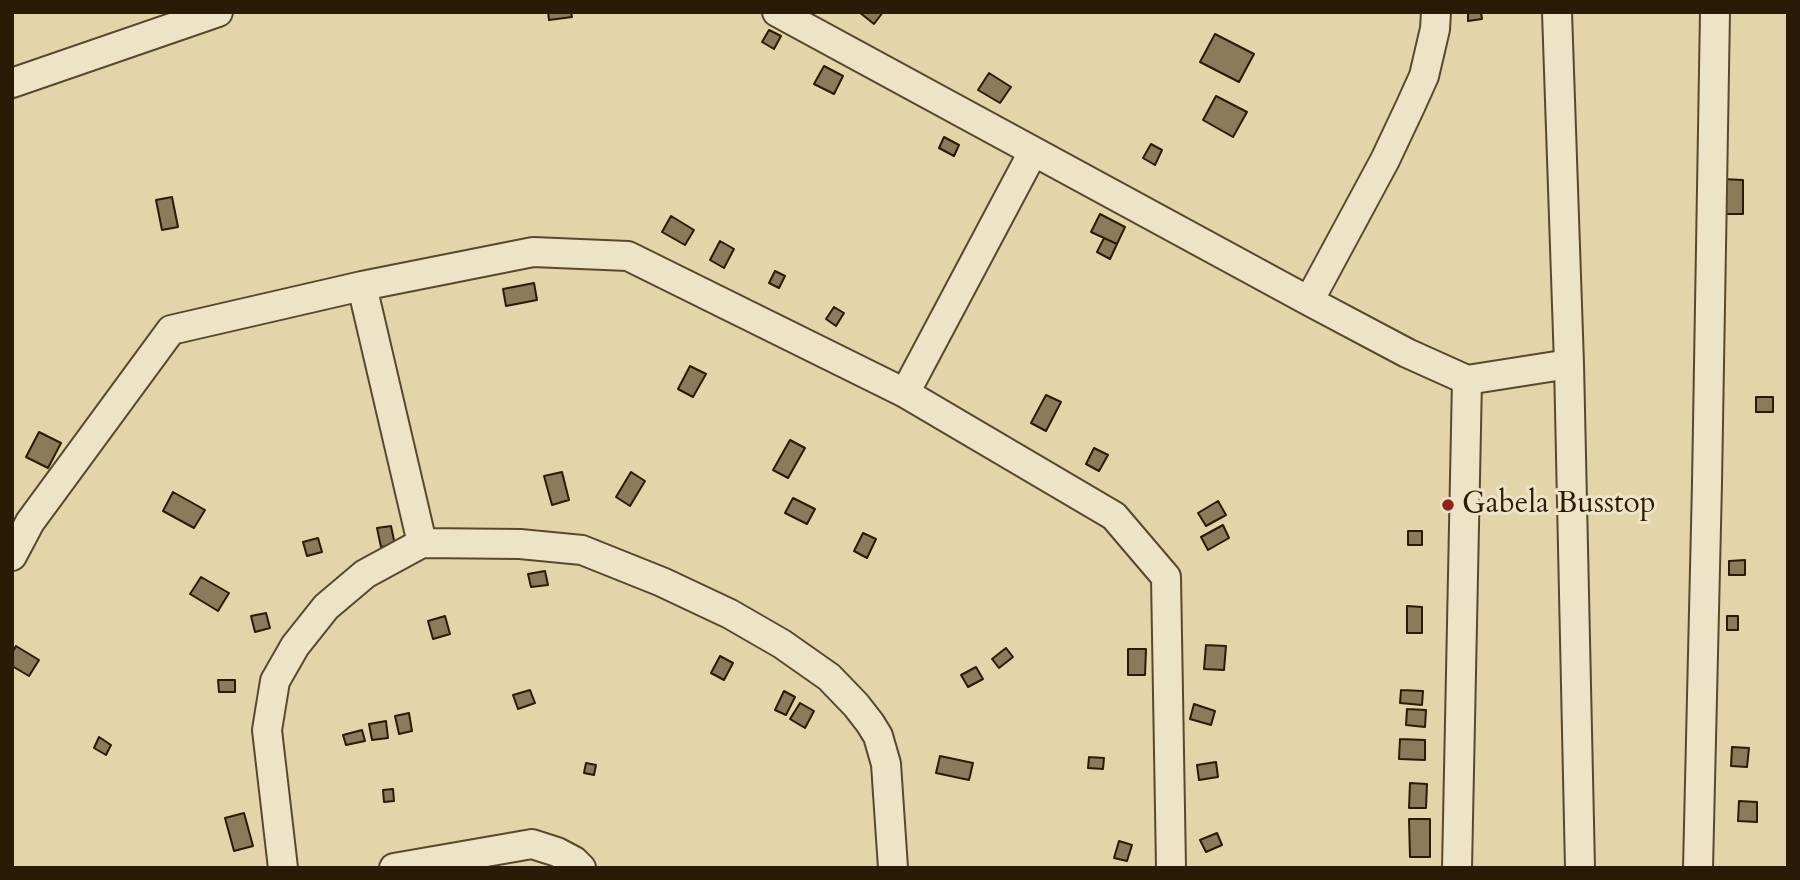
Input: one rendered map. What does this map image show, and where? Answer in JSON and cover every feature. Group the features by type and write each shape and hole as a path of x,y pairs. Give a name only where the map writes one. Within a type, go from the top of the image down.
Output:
{"street":[{"path":"12,83 218,12"},
{"path":"777,12 1309,301 1407,353 1467,380 1569,364"},
{"path":"1309,301 1385,160 1410,107 1423,76 1435,29 1436,12"},
{"path":"1557,12 1569,364 1580,868"},
{"path":"1698,868 1715,12"},
{"path":"905,393 1033,152"},
{"path":"12,556 21,516 171,330 362,286 533,252 628,257 905,393 1114,516 1166,577 1171,868"},
{"path":"362,286 422,543"},
{"path":"1457,868 1467,380"},
{"path":"283,868 267,730 275,681 295,646 326,607 365,574 422,543 520,544 582,550 685,592 782,644 829,677 856,705 878,736 886,764 893,868"},
{"path":"394,868 532,844 557,852 581,868"}],"building":[{"path":"548,12 571,12 572,17 549,20"},
{"path":"859,12 883,12 874,24"},
{"path":"1468,12 1481,12 1482,19 1468,21"},
{"path":"769,30 781,36 774,49 762,42"},
{"path":"1215,34 1254,54 1239,82 1200,62"},
{"path":"824,66 843,76 834,94 814,84"},
{"path":"989,73 1011,87 1000,103 978,90"},
{"path":"1216,96 1247,112 1233,137 1203,120"},
{"path":"944,137 959,145 954,156 939,148"},
{"path":"1151,144 1162,150 1155,165 1143,158"},
{"path":"1723,179 1743,180 1743,214 1722,214"},
{"path":"172,197 178,227 162,230 156,200"},
{"path":"1100,214 1125,227 1117,244 1091,232"},
{"path":"671,216 694,230 685,245 662,232"},
{"path":"1104,238 1117,244 1110,259 1097,252"},
{"path":"720,241 734,249 724,268 710,260"},
{"path":"775,271 785,276 779,288 769,283"},
{"path":"534,283 537,300 506,306 503,289"},
{"path":"834,307 844,313 836,326 826,319"},
{"path":"690,366 706,374 693,397 678,389"},
{"path":"1046,395 1061,402 1046,431 1031,423"},
{"path":"1756,397 1773,397 1773,412 1756,412"},
{"path":"39,432 61,443 48,468 26,457"},
{"path":"790,440 805,448 788,478 773,470"},
{"path":"1094,448 1108,455 1099,471 1086,464"},
{"path":"562,472 569,500 552,505 544,476"},
{"path":"631,472 645,481 630,506 616,497"},
{"path":"173,492 205,510 194,528 163,511"},
{"path":"793,498 815,509 807,524 785,513"},
{"path":"1218,501 1226,515 1206,526 1198,513"},
{"path":"1223,525 1229,538 1208,550 1201,537"},
{"path":"391,526 395,545 381,547 377,528"},
{"path":"1408,531 1422,531 1422,545 1408,545"},
{"path":"863,533 876,539 867,558 854,551"},
{"path":"318,538 322,552 307,556 303,542"},
{"path":"1745,560 1745,575 1729,575 1729,561"},
{"path":"545,571 548,585 531,587 528,574"},
{"path":"201,577 229,593 218,611 190,594"},
{"path":"1407,606 1422,607 1422,633 1407,633"},
{"path":"266,613 270,628 255,632 251,616"},
{"path":"445,616 450,634 433,639 428,621"},
{"path":"1727,616 1738,616 1738,630 1727,630"},
{"path":"1206,645 1226,646 1224,670 1204,669"},
{"path":"16,646 39,660 29,676 12,666 12,653"},
{"path":"1006,648 1013,657 999,668 992,659"},
{"path":"1128,649 1146,649 1145,675 1128,675"},
{"path":"720,656 733,663 724,680 711,673"},
{"path":"976,667 983,679 968,687 961,675"},
{"path":"218,680 235,680 235,692 219,692"},
{"path":"530,690 535,703 518,709 513,695"},
{"path":"1401,690 1423,691 1422,705 1400,703"},
{"path":"784,691 795,697 786,715 775,710"},
{"path":"800,703 814,711 805,728 790,719"},
{"path":"1194,704 1215,711 1211,725 1190,719"},
{"path":"1407,709 1426,710 1425,727 1406,725"},
{"path":"409,713 412,731 399,734 395,716"},
{"path":"386,721 388,738 372,740 369,724"},
{"path":"362,730 365,741 346,745 343,735"},
{"path":"99,737 111,745 106,755 94,748"},
{"path":"1400,739 1425,740 1425,760 1399,759"},
{"path":"1732,747 1749,748 1747,767 1731,766"},
{"path":"940,756 973,763 969,780 936,773"},
{"path":"1089,757 1104,758 1103,769 1088,768"},
{"path":"1216,762 1218,777 1199,780 1197,765"},
{"path":"586,763 596,765 594,775 584,773"},
{"path":"1410,783 1427,784 1426,808 1409,808"},
{"path":"393,789 394,801 384,802 383,790"},
{"path":"1739,801 1757,802 1757,822 1738,821"},
{"path":"244,813 253,846 234,851 225,818"},
{"path":"1409,819 1430,819 1430,857 1410,857"},
{"path":"1217,833 1222,845 1206,852 1200,840"},
{"path":"1119,841 1132,845 1127,861 1114,858"}],"place":[{"name":"Gabela Busstop","path":"1448,505"}]}
